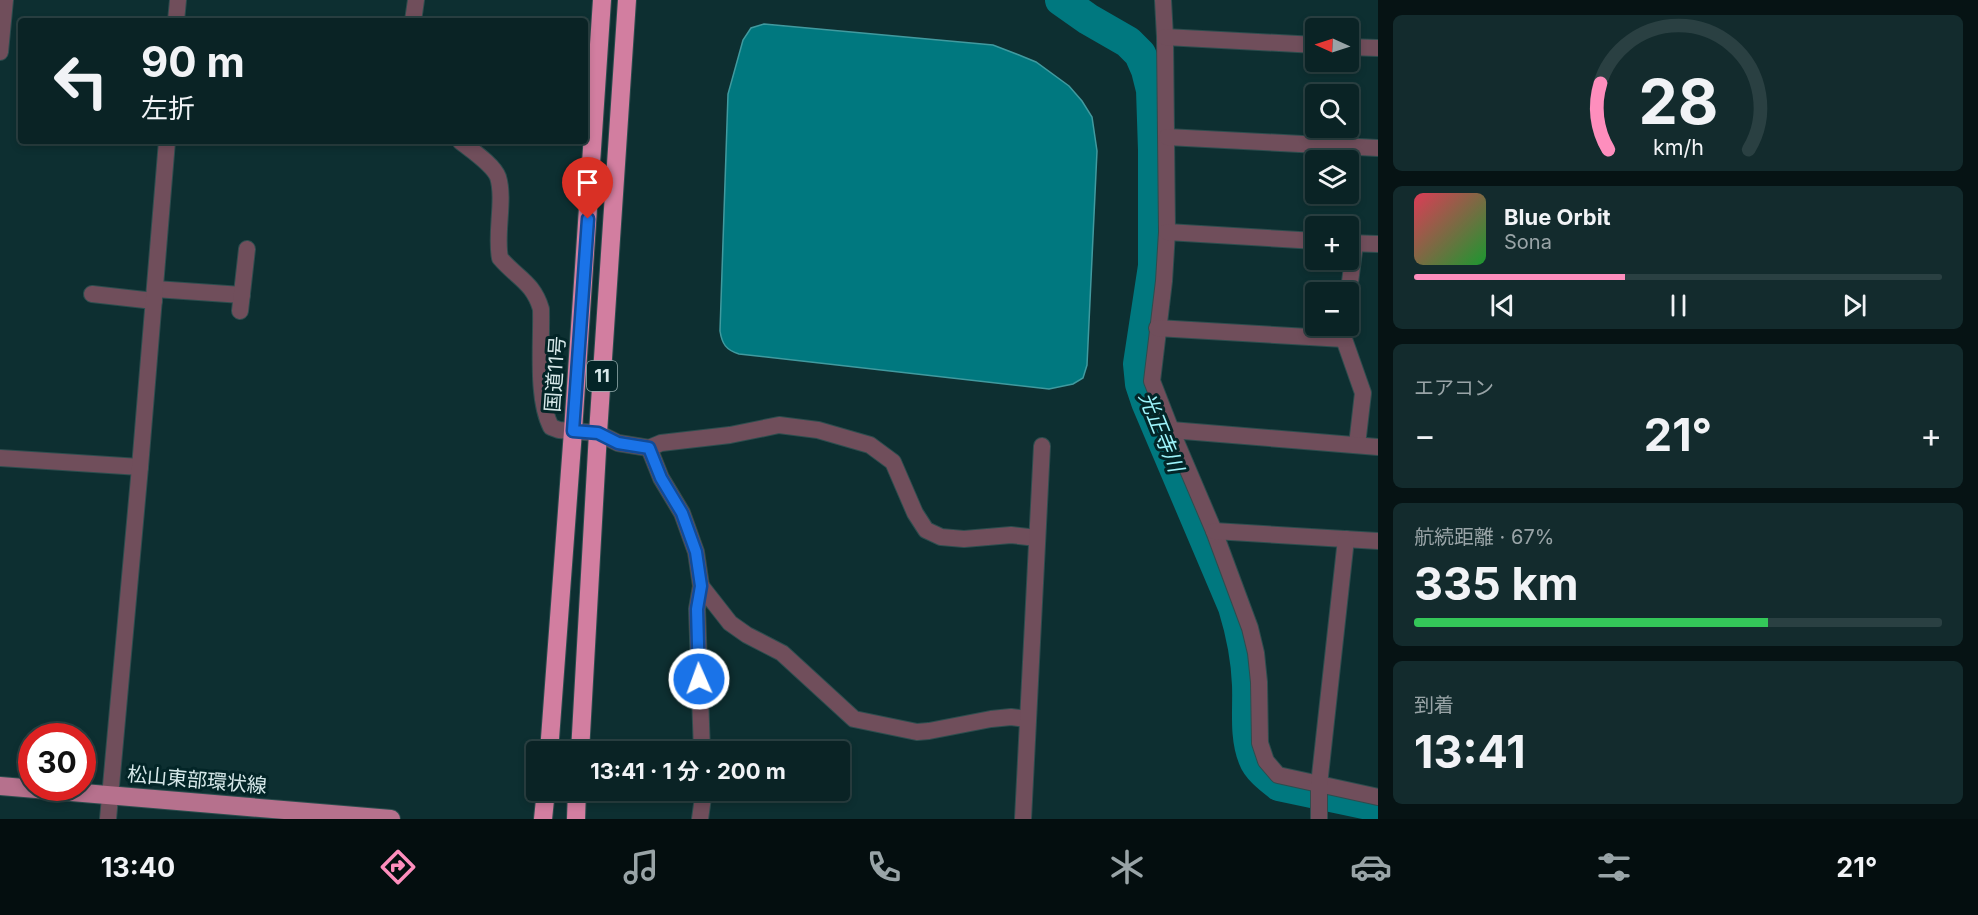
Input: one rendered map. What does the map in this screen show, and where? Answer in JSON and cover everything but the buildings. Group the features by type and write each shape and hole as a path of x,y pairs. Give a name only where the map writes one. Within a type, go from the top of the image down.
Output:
{"highway":[{"name":"国道11号","path":"550,741 602,0"},
{"name":"11","path":"581,741 598,433 627,0"},
{"path":"543,819 545,801"},
{"path":"576,819 577,801"}],"main road":[{"name":"松山東部環状線","path":"0,786 391,819"}],"street":[{"path":"0,52 5,0"},
{"path":"176,18 178,0"},
{"path":"413,18 416,0"},
{"path":"1163,0 1166,37 1167,232 1164,281 1152,381 1251,628 1259,682 1260,743 1266,761 1278,775 1378,796"},
{"path":"1166,37 1305,44"},
{"path":"1359,47 1378,48"},
{"path":"1167,137 1378,148"},
{"path":"108,819 167,144"},
{"path":"464,144 484,159 497,176 500,199 500,258 527,282 534,291 541,309 542,397 550,427 598,433 618,443 649,448 661,443 719,436 779,425 818,430 870,445 893,462 915,513 926,530 941,537 964,539 1011,536 1037,538"},
{"path":"1167,232 1305,240"},
{"path":"1359,243 1378,244"},
{"path":"92,294 154,295 241,303 246,249"},
{"path":"1157,328 1305,331"},
{"path":"1346,336 1363,393 1357,445"},
{"path":"1171,430 1378,447"},
{"path":"1023,819 1042,446"},
{"path":"649,448 661,478 682,513 696,552 701,586 697,609 702,741"},
{"path":"0,458 140,467"},
{"path":"1214,531 1378,542"},
{"path":"1318,819 1319,785 1346,539"},
{"path":"701,586 730,623 747,635 782,653 854,719 917,732 929,732 991,719 1011,717 1028,719"},
{"path":"700,819 702,801"}],"water":[{"path":"764,24 993,45 1036,62 1069,86 1092,117 1097,151 1087,365 1083,378 1073,384 1049,389 739,354 725,346 720,331 728,94 743,40 751,28"}],"waterway":[{"name":"光正寺川","path":"1061,0 1128,42 1140,54 1147,70 1152,90 1154,266 1139,364 1141,384 1234,607 1245,655 1248,685 1248,731 1254,758 1261,770 1279,785 1378,806"}],"route":[{"path":"588,219 573,431 598,433 618,443 649,448 661,478 682,513 696,552 701,586 697,609 699,679"}]}
